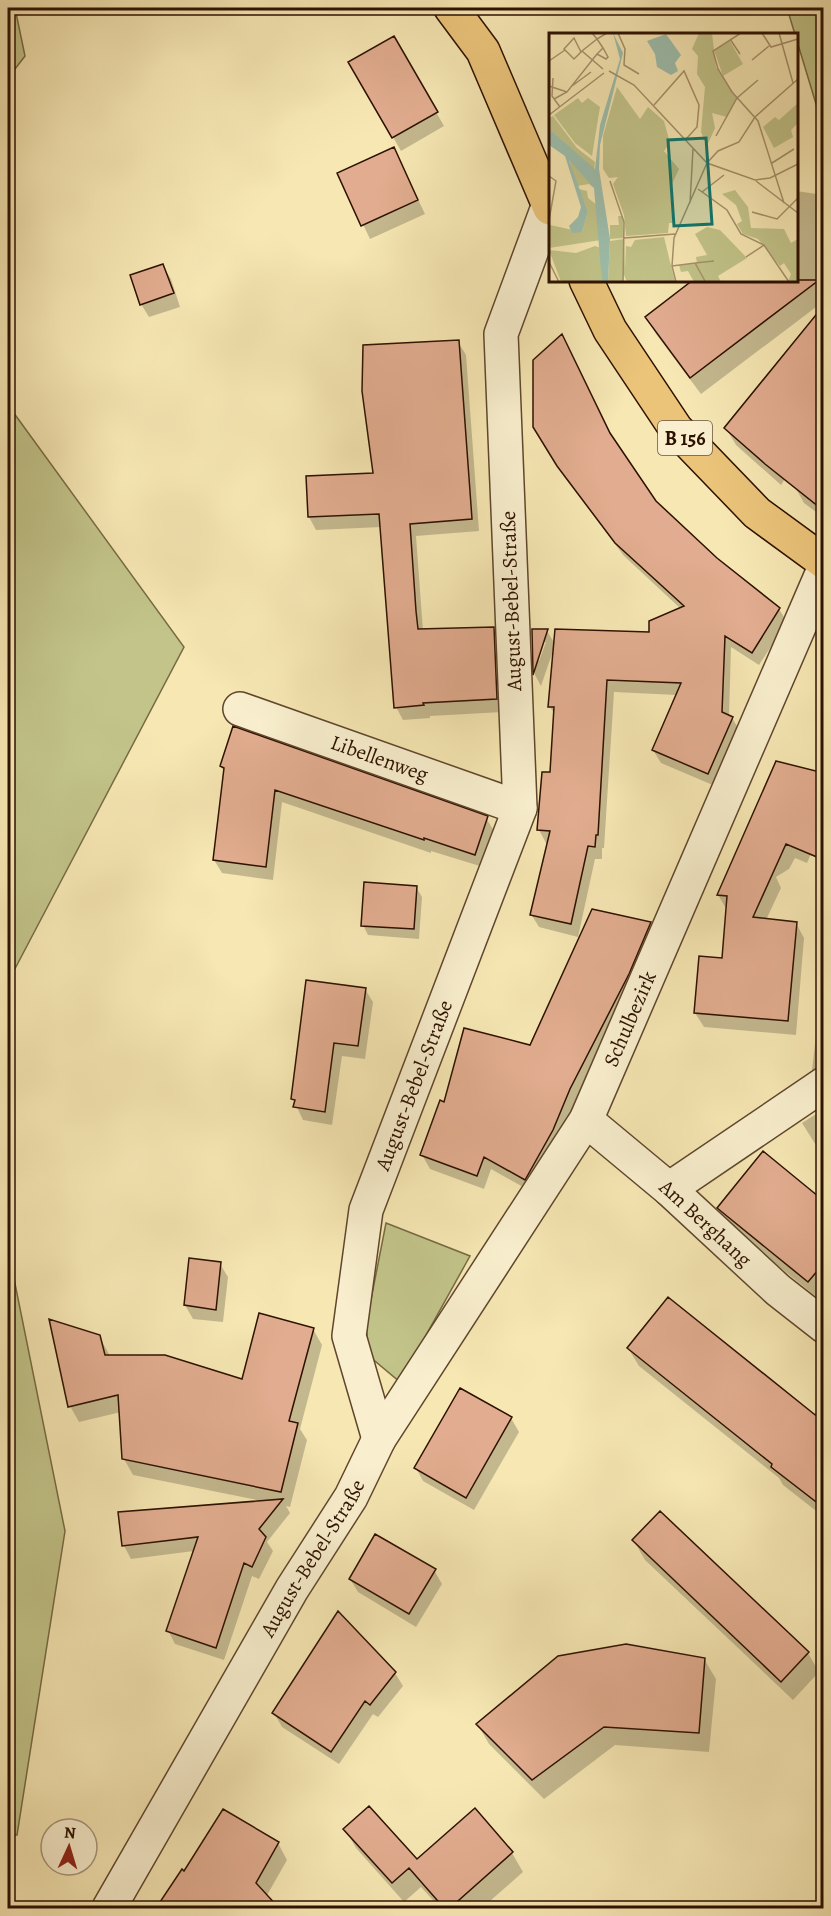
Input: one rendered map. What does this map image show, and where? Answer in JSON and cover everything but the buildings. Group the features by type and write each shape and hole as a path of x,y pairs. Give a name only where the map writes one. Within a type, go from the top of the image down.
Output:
{"main road":[{"path":"451,8 483,51 549,204"},
{"name":"B 156","path":"587,282 610,330 676,429 757,513 824,562"}],"street":[{"name":"August-Bebel-Straße","path":"109,1908 291,1589 351,1497 379,1439 349,1336 366,1210 520,808 501,334 549,209"},
{"name":"Schulbezirk","path":"379,1439 586,1120 824,569"},
{"name":"Libellenweg","path":"240,709 520,808"},
{"path":"669,1189 824,1084"},
{"name":"Am Berghang","path":"586,1120 669,1189 778,1290 824,1326"}],"green space":[{"path":"8,8 15,8 25,56 8,78"},
{"path":"787,8 823,8 823,127 798,44 798,33 795,33"},
{"path":"8,405 184,647 8,982"},
{"path":"386,1223 470,1256 400,1382 369,1356 366,1325"},
{"path":"8,1249 65,1531 17,1835 8,1835"}]}
